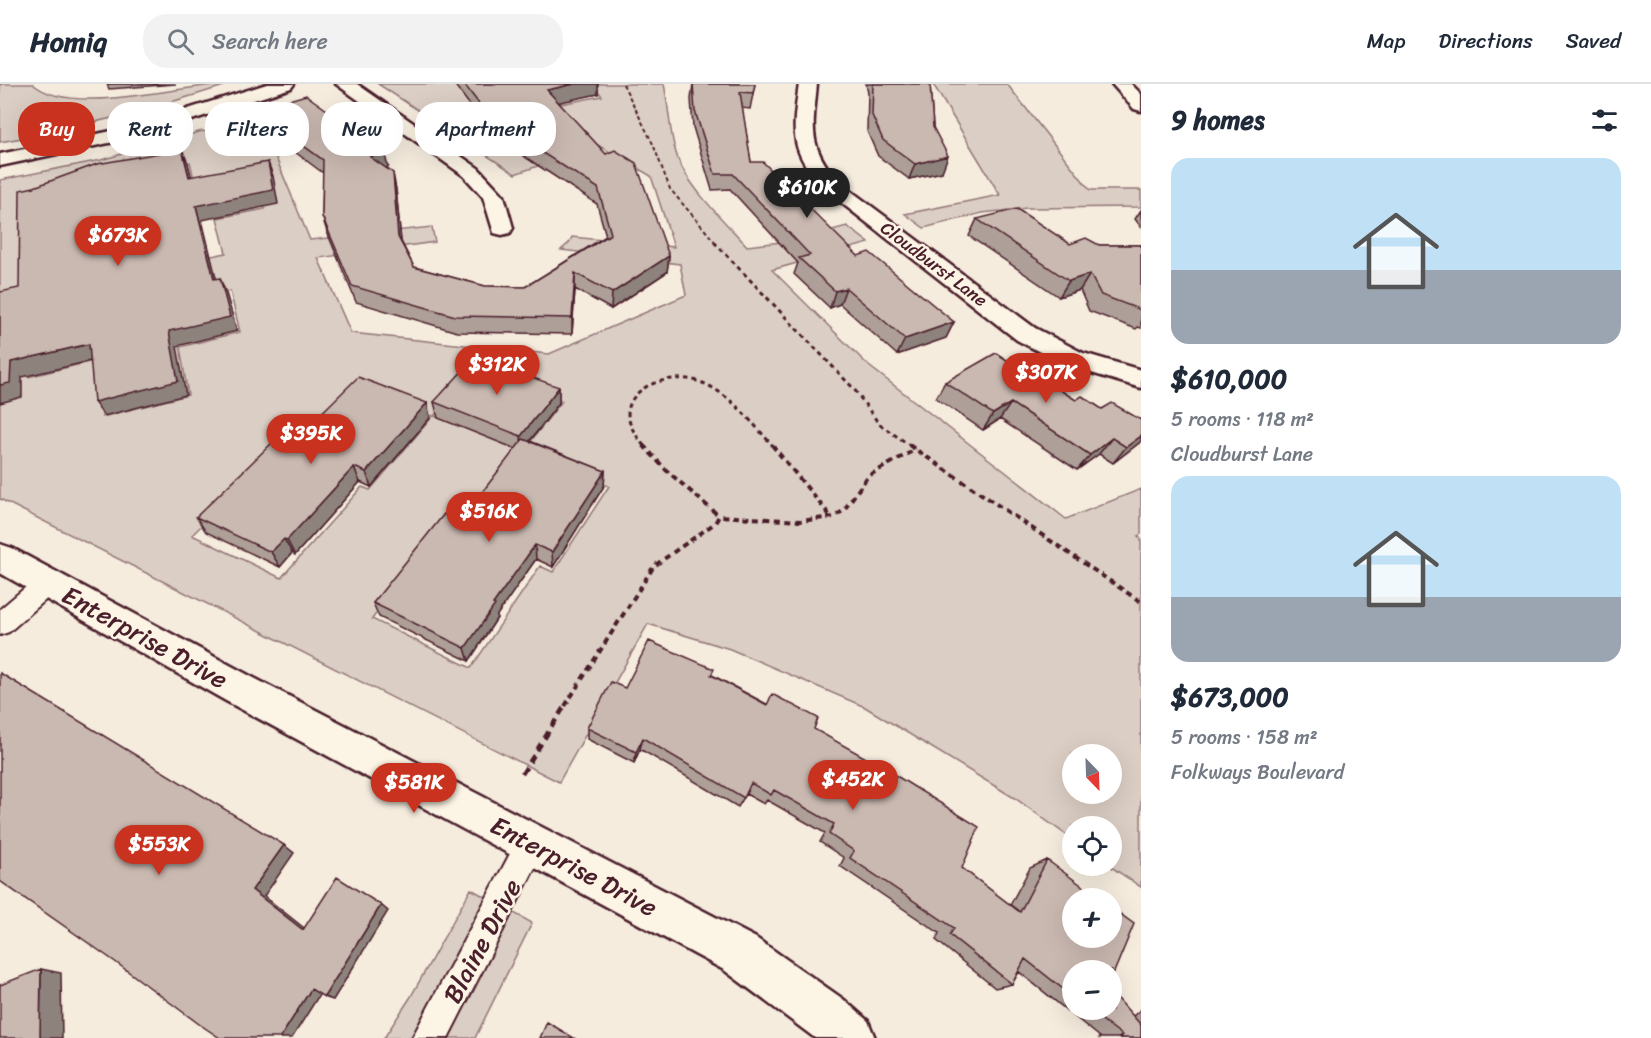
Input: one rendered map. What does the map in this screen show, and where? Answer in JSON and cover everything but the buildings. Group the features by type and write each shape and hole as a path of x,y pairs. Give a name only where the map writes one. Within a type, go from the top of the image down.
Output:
{"street":[{"path":"0,160 135,132 285,84"},
{"path":"345,84 471,172 493,196 502,228"},
{"name":"Cloudburst Lane","path":"808,84 803,136 806,152 819,172 843,195 1026,334 1074,359 1141,379"},
{"path":"1121,84 1141,105"},
{"name":"Enterprise Drive","path":"0,557 239,689 740,954 826,1016 851,1038"}],"lane":[{"path":"0,624 48,582"},
{"name":"Blaine Drive","path":"429,1038 532,844"}],"path":[{"path":"623,84 653,144 670,189 685,209 854,389 879,424 1141,602"},
{"path":"832,519 762,435 722,394 695,380 676,378 657,381 634,400 628,409 629,420 647,448 663,467 684,488 719,516 732,514 754,519 832,519 844,510 868,476 917,449"},
{"path":"522,774 654,566 715,523 719,516"}],"shaded area":[{"path":"0,84 33,84 50,94 99,99 230,84 172,102 107,102 107,119 95,122 95,102 18,102 18,139 0,142"},
{"path":"378,84 529,84 544,101 415,102 415,108"},
{"path":"592,84 664,84 672,136 681,165 697,190 747,246 791,241 847,226 869,243 772,270 869,366 1066,519 1141,489 1141,534 1138,536 1141,539 1141,887 1122,874 1122,816 1062,816 1062,832 1016,799 865,707 730,649 648,624 559,782 0,499 0,180 115,156 193,156 193,134 205,132 205,156 275,156 310,240 432,227 435,242 318,258 351,333 549,354 686,295 680,264 561,250 572,237 674,247 651,176 598,145 515,174 488,156 556,156 556,129 568,127 556,113 556,105 602,96","holes":["190,162 196,188 254,177 265,209 217,218 226,253 140,271 135,234 203,219 198,194 41,225 41,189","101,220 103,237 118,234 120,249 104,253 106,272 28,288 29,235","107,276 114,356 28,377 28,293","230,291 240,332 180,347 188,395 102,417 98,365 166,349 159,307","476,370 562,401 523,451 434,416","362,388 433,416 370,490 362,487 281,578 192,535 279,449 295,456","523,452 609,486 553,572 540,566 471,668 372,619 448,523 462,529"]},
{"path":"933,84 1007,84 1090,190 1141,190 1141,207 1027,208 982,213 924,228 905,214 1000,195"},
{"path":"471,889 532,923 475,1038 384,1038 410,998"}]}
